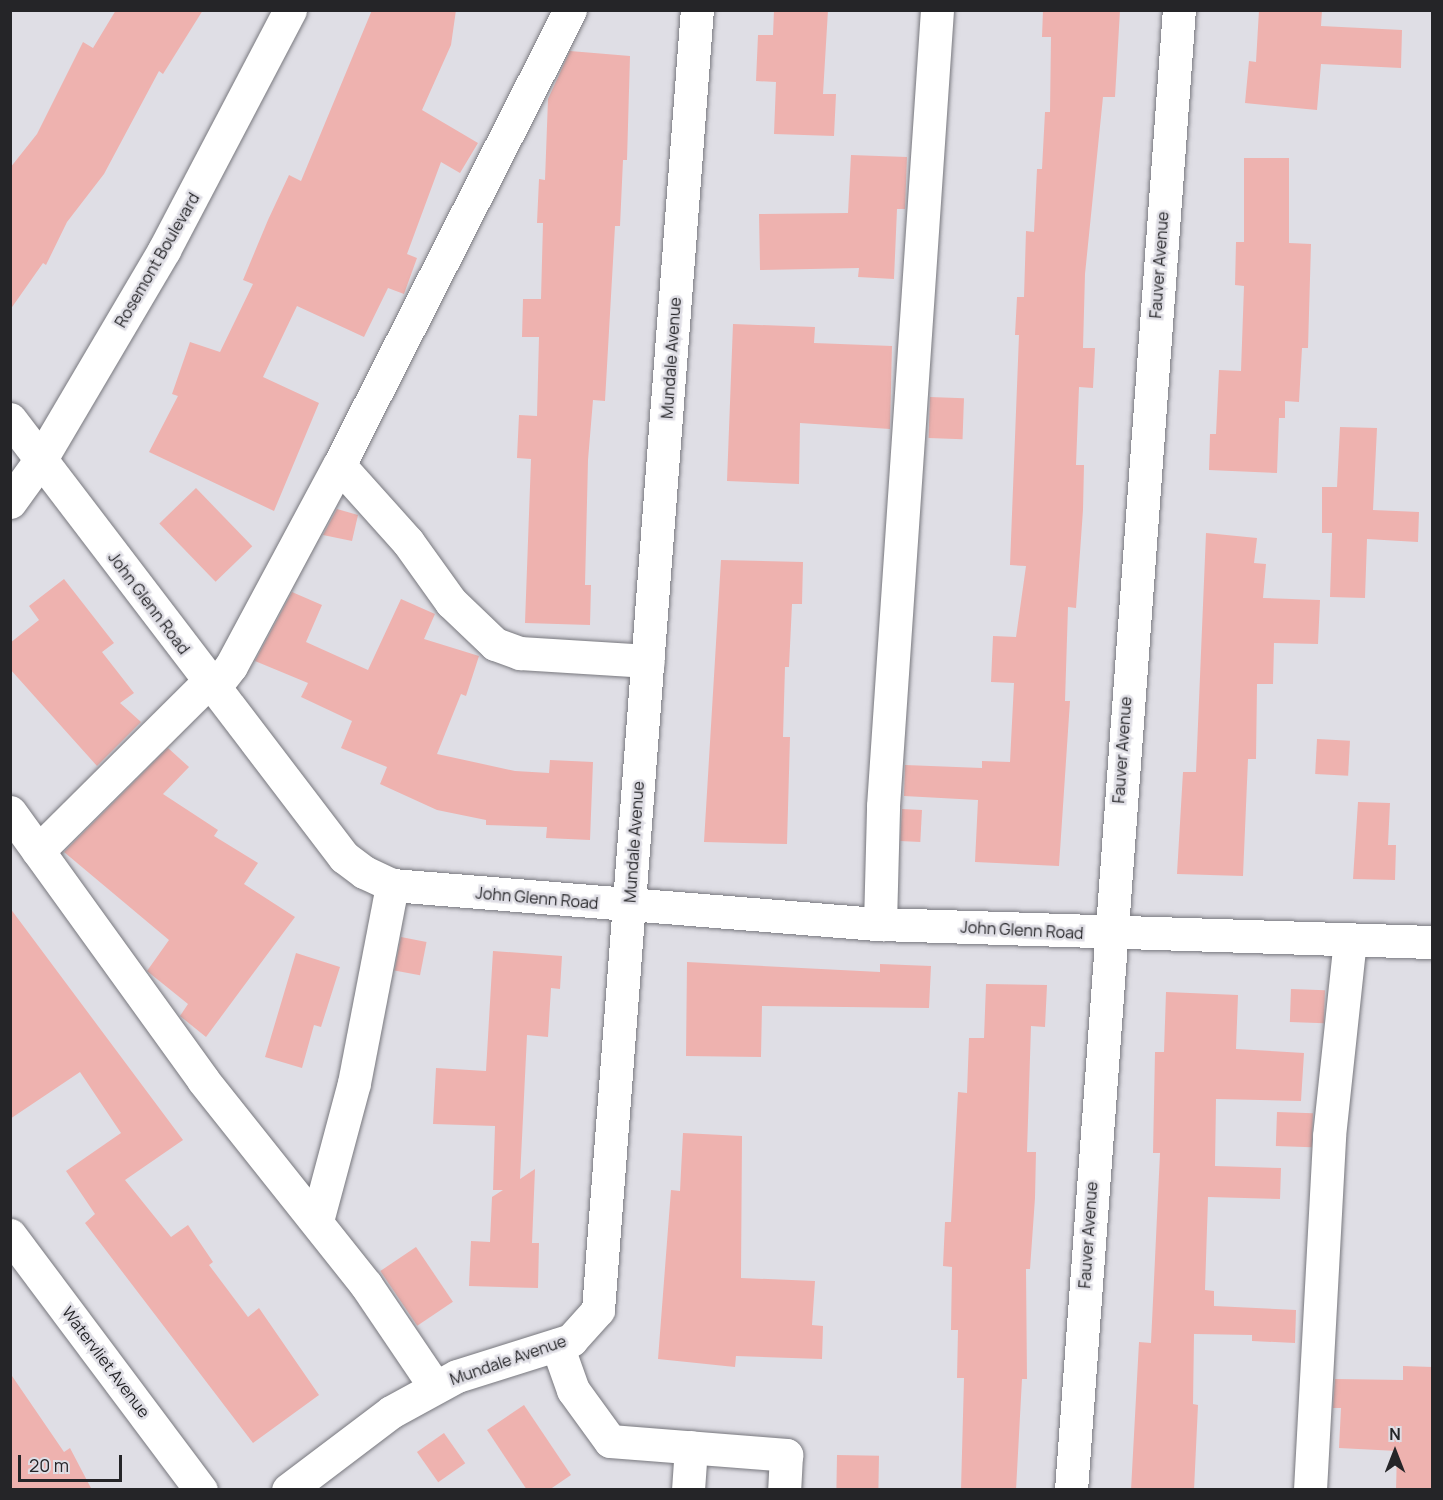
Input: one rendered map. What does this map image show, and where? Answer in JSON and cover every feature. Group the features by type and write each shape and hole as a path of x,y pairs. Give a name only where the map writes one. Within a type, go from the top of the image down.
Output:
{"street":[{"name":"Rosemont Boulevard","path":"10,502 41,459 176,229 290,10"},
{"path":"38,851 231,666 339,465 570,10"},
{"name":"Mundale Avenue","path":"288,1490 391,1412 435,1387 557,1345 589,1326 598,1310 697,10"},
{"path":"880,924 883,806 937,10"},
{"name":"Fauver Avenue","path":"1071,1490 1108,934 1179,10"},
{"name":"John Glenn Road","path":"10,419 211,686 344,857 364,872 392,885 630,906 880,924 1108,934 1432,942"},
{"path":"339,465 408,542 451,602 495,644 520,653 648,661"},
{"path":"10,812 202,1080 317,1221 435,1387"},
{"path":"317,1221 354,1083 392,885"},
{"path":"1310,1490 1329,1136 1350,941"},
{"name":"Watervliet Avenue","path":"10,1235 201,1490"},
{"path":"557,1345 573,1390 610,1441 786,1455 784,1490"},
{"path":"688,1490 691,1447"}],"building":[{"path":"116,10 203,10 163,74 159,71 104,174 67,222 46,265 43,263 10,310 10,168 37,134 83,42 93,48"},
{"path":"372,10 456,10 451,45 422,110 478,143 460,173 441,162 407,254 417,258 404,294 388,288 364,337 297,306 263,377 319,403 274,511 149,452 178,396 172,394 190,342 220,352 253,284 243,280 268,220 289,175 301,181"},
{"path":"774,10 828,10 823,94 836,94 834,136 774,134 776,82 756,81 758,35 773,35"},
{"path":"1043,10 1120,10 1115,97 1103,97 1085,274 1083,348 1095,348 1093,388 1079,387 1076,465 1084,465 1083,510 1076,608 1068,607 1065,701 1070,701 1059,866 975,862 978,800 904,796 905,765 982,768 982,761 1010,762 1014,683 991,682 993,636 1016,637 1026,566 1010,565 1019,335 1015,335 1017,297 1024,297 1026,231 1034,232 1037,169 1042,169 1045,112 1050,112 1051,37 1042,37"},
{"path":"1259,10 1322,10 1321,26 1402,30 1401,68 1321,64 1317,110 1245,103 1249,61 1256,62"},
{"path":"570,51 630,56 627,160 623,160 620,226 615,226 605,401 593,400 588,460 585,585 591,585 590,625 525,623 531,459 517,458 519,415 537,416 539,337 522,337 523,299 541,299 543,223 537,223 539,179 545,180 548,99"},
{"path":"851,155 907,157 905,209 897,209 894,279 858,277 859,268 760,270 759,214 848,213"},
{"path":"1244,158 1289,158 1289,243 1311,244 1308,348 1302,348 1299,402 1285,401 1285,418 1279,418 1277,473 1209,470 1210,434 1216,434 1219,370 1241,371 1244,286 1235,285 1236,242 1244,242"},
{"path":"733,324 815,327 814,343 892,346 890,429 800,423 799,484 727,481"},
{"path":"930,397 964,398 963,439 929,438"},
{"path":"1340,427 1377,428 1373,510 1419,512 1418,542 1367,539 1365,598 1330,597 1332,533 1322,533 1322,487 1337,487"},
{"path":"196,488 252,546 216,582 159,523"},
{"path":"337,509 358,515 352,541 323,535"},
{"path":"1206,533 1257,538 1254,563 1266,564 1263,598 1320,600 1318,644 1274,643 1273,684 1257,684 1256,759 1248,759 1243,876 1177,874 1183,772 1196,772"},
{"path":"721,560 803,562 802,604 792,604 789,667 785,667 783,737 790,737 787,844 704,842"},
{"path":"64,579 114,643 102,652 134,693 120,703 141,722 97,766 10,669 10,643 39,620 29,606"},
{"path":"292,592 322,605 306,642 368,670 401,599 435,614 424,639 479,656 466,696 461,694 437,754 515,771 549,773 550,760 593,762 590,840 546,838 547,827 486,825 486,820 437,810 380,784 387,767 341,748 352,721 301,697 308,683 255,661"},
{"path":"1317,739 1350,741 1348,776 1315,774"},
{"path":"168,748 189,767 163,794 218,830 214,836 258,863 244,884 295,917 206,1037 180,1016 188,1004 147,971 169,940 64,852"},
{"path":"1358,802 1390,803 1388,845 1396,845 1395,880 1353,879"},
{"path":"902,809 922,810 920,842 900,841"},
{"path":"10,908 183,1140 125,1180 171,1237 188,1225 213,1262 209,1265 248,1317 259,1308 319,1395 253,1443 85,1223 95,1214 66,1171 121,1133 80,1072 10,1119"},
{"path":"401,937 427,942 420,975 395,970"},
{"path":"493,951 562,956 560,989 551,988 548,1037 527,1035 520,1179 535,1169 532,1243 539,1243 538,1288 469,1286 471,1241 490,1242 492,1197 503,1190 493,1190 495,1126 433,1124 436,1068 486,1071"},
{"path":"296,953 340,967 321,1027 314,1025 302,1068 265,1057"},
{"path":"687,962 880,972 880,964 931,966 929,1008 762,1006 761,1057 686,1056"},
{"path":"986,984 1047,985 1045,1027 1031,1026 1027,1152 1036,1152 1035,1198 1030,1269 1026,1269 1027,1379 1022,1379 1016,1490 961,1490 964,1378 957,1378 958,1330 951,1330 952,1267 943,1266 945,1222 951,1222 958,1092 967,1093 969,1038 984,1038"},
{"path":"1291,989 1325,990 1324,1023 1290,1022"},
{"path":"1166,992 1238,995 1236,1049 1304,1053 1301,1101 1216,1099 1215,1166 1281,1168 1280,1199 1208,1197 1205,1290 1214,1291 1214,1306 1296,1310 1295,1343 1252,1341 1252,1335 1194,1334 1193,1404 1198,1405 1194,1490 1131,1490 1139,1342 1151,1343 1160,1153 1153,1153 1155,1052 1164,1052"},
{"path":"1277,1112 1313,1113 1312,1147 1276,1146"},
{"path":"683,1133 742,1136 741,1278 815,1281 812,1325 823,1326 822,1359 736,1356 735,1367 658,1359 671,1190 680,1191"},
{"path":"416,1247 453,1302 417,1326 380,1271"},
{"path":"1403,1366 1432,1367 1432,1490 1396,1490 1397,1451 1339,1448 1341,1408 1333,1408 1335,1379 1403,1380"},
{"path":"10,1373 64,1452 70,1448 92,1490 10,1490"},
{"path":"524,1405 571,1475 549,1490 527,1490 487,1430"},
{"path":"444,1433 465,1463 438,1482 417,1452"},
{"path":"837,1455 879,1456 878,1490 836,1490"}]}
